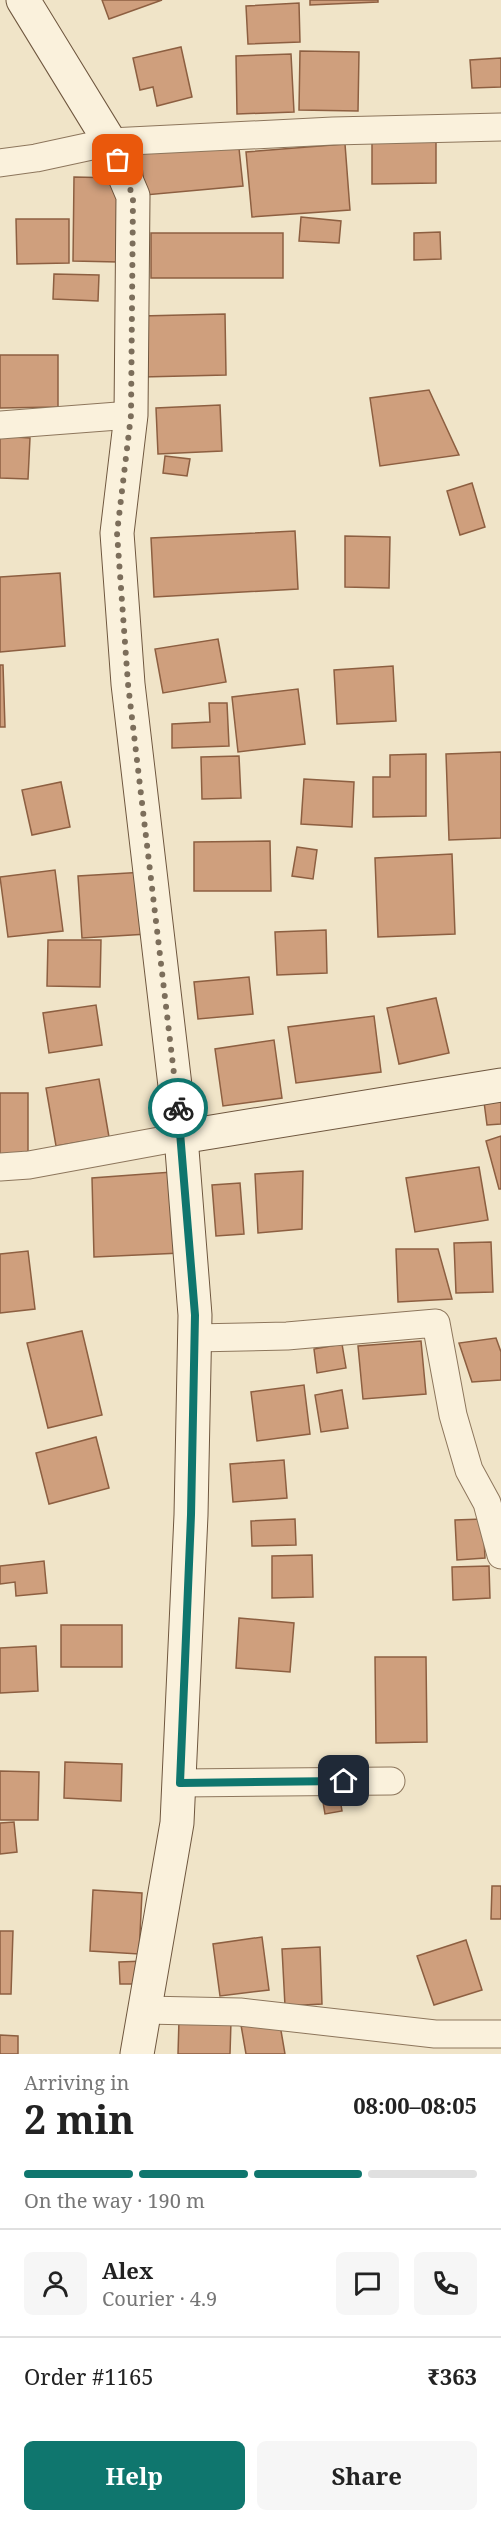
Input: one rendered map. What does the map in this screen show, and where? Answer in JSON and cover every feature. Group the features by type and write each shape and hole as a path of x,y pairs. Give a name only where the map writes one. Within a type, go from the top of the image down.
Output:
{"main road":[{"path":"23,0 110,142 133,196 131,415 117,533 128,684 181,1137 195,1315 191,1515 177,1823 137,2054"},
{"path":"181,1137 501,1085"}],"street":[{"path":"0,163 110,142 333,131 501,127"},
{"path":"0,425 131,415"},
{"path":"0,1167 29,1165 181,1137"},
{"path":"194,1338 287,1336 436,1323 453,1414 469,1470 487,1503 501,1555"},
{"path":"180,1783 391,1781"},
{"path":"145,2010 240,2012 435,2034 501,2034"}],"building":[{"path":"102,0 162,0 109,19"},
{"path":"310,0 378,0 378,2 310,5"},
{"path":"299,3 300,42 248,44 246,6"},
{"path":"181,47 192,97 157,106 153,87 140,90 133,58"},
{"path":"300,51 359,52 358,111 299,110"},
{"path":"291,54 294,112 237,114 236,56"},
{"path":"501,58 501,87 472,88 470,60"},
{"path":"238,139 243,186 145,195 140,148"},
{"path":"436,141 436,183 372,184 372,143"},
{"path":"345,144 350,210 252,217 246,152"},
{"path":"74,177 118,178 118,262 73,261"},
{"path":"301,217 341,221 339,243 299,241"},
{"path":"16,219 69,219 69,263 17,264"},
{"path":"440,232 441,259 414,260 414,233"},
{"path":"151,233 283,233 283,278 151,278"},
{"path":"54,274 99,275 98,301 53,299"},
{"path":"225,314 226,375 142,377 141,316"},
{"path":"0,355 58,355 58,407 0,408"},
{"path":"429,390 459,455 380,466 370,398"},
{"path":"220,405 222,451 158,454 156,408"},
{"path":"0,436 30,438 28,479 0,478"},
{"path":"165,456 190,459 187,476 163,473"},
{"path":"472,483 485,527 460,535 447,491"},
{"path":"295,531 298,589 154,597 151,538"},
{"path":"345,536 390,537 389,588 345,587"},
{"path":"60,573 65,646 0,652 0,577"},
{"path":"218,639 226,682 163,693 155,649"},
{"path":"0,665 3,665 5,727 0,727"},
{"path":"393,666 396,721 337,724 334,670"},
{"path":"298,689 305,744 238,752 232,697"},
{"path":"209,703 227,703 229,746 172,748 172,724 210,722"},
{"path":"501,752 501,838 449,840 446,754"},
{"path":"426,754 426,816 373,817 373,777 390,777 390,755"},
{"path":"239,756 241,798 202,799 201,757"},
{"path":"304,779 354,782 352,827 301,824"},
{"path":"61,782 70,827 32,835 22,790"},
{"path":"270,841 271,891 194,891 194,842"},
{"path":"297,847 317,850 313,879 292,876"},
{"path":"452,854 455,934 378,937 375,858"},
{"path":"55,870 63,931 8,937 0,877"},
{"path":"145,872 148,934 82,938 78,876"},
{"path":"326,930 327,973 277,975 275,932"},
{"path":"48,940 101,940 100,987 47,986"},
{"path":"249,977 253,1014 198,1019 194,982"},
{"path":"436,998 449,1053 399,1064 387,1008"},
{"path":"96,1005 102,1045 49,1053 43,1013"},
{"path":"374,1016 381,1072 296,1083 288,1027"},
{"path":"274,1040 282,1098 223,1106 215,1049"},
{"path":"99,1079 109,1137 56,1146 46,1088"},
{"path":"0,1093 28,1093 28,1155 0,1155"},
{"path":"501,1100 501,1124 487,1125 484,1102"},
{"path":"501,1136 501,1189 499,1189 486,1141"},
{"path":"479,1167 488,1220 415,1232 406,1178"},
{"path":"303,1171 302,1229 258,1233 255,1174"},
{"path":"172,1172 181,1253 94,1257 92,1178"},
{"path":"240,1183 244,1234 216,1236 212,1185"},
{"path":"491,1242 493,1292 456,1293 454,1243"},
{"path":"396,1249 438,1249 452,1299 398,1302"},
{"path":"28,1251 35,1309 0,1313 0,1254"},
{"path":"82,1331 102,1415 48,1428 27,1343"},
{"path":"496,1338 501,1352 501,1380 472,1382 459,1343"},
{"path":"421,1341 426,1394 363,1399 358,1346"},
{"path":"342,1344 346,1368 317,1373 314,1349"},
{"path":"304,1385 310,1434 257,1441 251,1392"},
{"path":"342,1390 348,1428 321,1432 315,1395"},
{"path":"96,1437 109,1488 49,1504 36,1453"},
{"path":"284,1460 287,1498 233,1502 230,1464"},
{"path":"295,1519 296,1545 252,1546 251,1521"},
{"path":"483,1519 485,1558 457,1560 455,1520"},
{"path":"312,1555 313,1597 272,1598 272,1556"},
{"path":"44,1561 47,1593 16,1596 15,1582 0,1584 0,1566"},
{"path":"489,1566 490,1598 453,1600 452,1567"},
{"path":"239,1618 294,1623 290,1672 236,1668"},
{"path":"61,1625 122,1625 122,1667 61,1667"},
{"path":"36,1646 38,1691 0,1693 0,1648"},
{"path":"375,1657 426,1657 427,1742 376,1743"},
{"path":"65,1762 122,1764 121,1801 64,1798"},
{"path":"0,1771 39,1772 38,1820 0,1820"},
{"path":"338,1787 342,1811 325,1814 321,1790"},
{"path":"14,1822 17,1852 0,1854 0,1823"},
{"path":"492,1886 501,1886 501,1919 491,1919"},
{"path":"93,1890 142,1893 139,1954 90,1951"},
{"path":"0,1931 13,1931 11,1994 0,1994"},
{"path":"262,1937 269,1990 220,1996 213,1944"},
{"path":"466,1940 482,1990 434,2005 417,1956"},
{"path":"320,1947 322,2004 285,2006 282,1949"},
{"path":"145,1961 145,1984 120,1984 119,1962"},
{"path":"279,2019 285,2054 246,2054 241,2025"},
{"path":"179,2020 231,2021 230,2054 178,2054"},
{"path":"0,2035 18,2036 18,2054 0,2054"}],"way so far":[{"path":"118,160 133,196 131,415 117,533 122,616 178,1108"}],"route":[{"path":"178,1108 195,1315 191,1515 180,1783 344,1781"}]}
